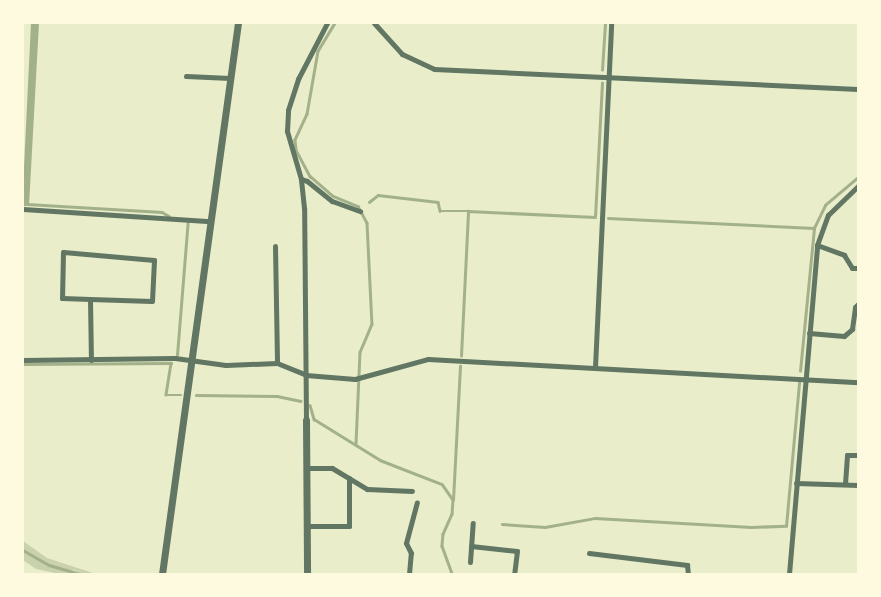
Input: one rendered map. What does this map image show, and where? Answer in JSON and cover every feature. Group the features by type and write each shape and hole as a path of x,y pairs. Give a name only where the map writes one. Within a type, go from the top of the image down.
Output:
{"street":[{"path":"162,574 238,23"},
{"path":"307,574 304,208 301,179 288,139 288,110 298,79 327,23"},
{"path":"374,23 402,54 434,69 858,89"},
{"path":"595,367 611,23"},
{"path":"186,76 230,78"},
{"path":"301,179 332,201 359,211"},
{"path":"789,574 817,245 828,215 858,186"},
{"path":"23,209 211,222"},
{"path":"817,245 844,255 852,268 858,268"},
{"path":"275,246 277,363"},
{"path":"63,252 154,260 152,301 90,299 62,298 63,252"},
{"path":"90,299 91,360"},
{"path":"809,332 844,335 852,329 855,307 858,304"},
{"path":"23,360 192,361 226,365 277,363 306,375 358,379 428,359 805,377 858,382"},
{"path":"845,484 847,454 858,455"},
{"path":"306,468 332,468 368,489 412,491"},
{"path":"307,526 349,526 349,478"},
{"path":"796,483 858,485"},
{"path":"409,574 411,553 406,543 417,502"},
{"path":"470,562 473,523"},
{"path":"471,545 517,551 514,574"},
{"path":"589,553 687,565 688,574"}],"shaded area":[{"path":"31,23 39,23 29,206 23,206 23,188"},
{"path":"23,541 47,558 93,573 83,574 73,570 69,574 59,574 36,569 23,560"}],"waterway":[{"path":"335,23 318,51 307,114 295,140 296,150 310,176 333,196 358,206 367,223 372,324 360,352 356,444"},
{"path":"602,70 605,23"},
{"path":"461,356 468,211 595,217 602,83"},
{"path":"800,371 814,228 825,205 858,177"},
{"path":"369,202 378,195 438,202 440,211 468,211"},
{"path":"27,204 162,212 169,216"},
{"path":"608,218 814,228"},
{"path":"177,355 188,219"},
{"path":"23,364 171,363 166,395 181,395"},
{"path":"453,500 460,366"},
{"path":"502,524 545,527 595,518 751,527 786,526 799,382"},
{"path":"196,395 277,396 300,401"},
{"path":"310,405 314,419 380,460 442,484 453,500 452,514 443,534 442,546 452,574"},
{"path":"23,550 49,565 81,574"}]}
